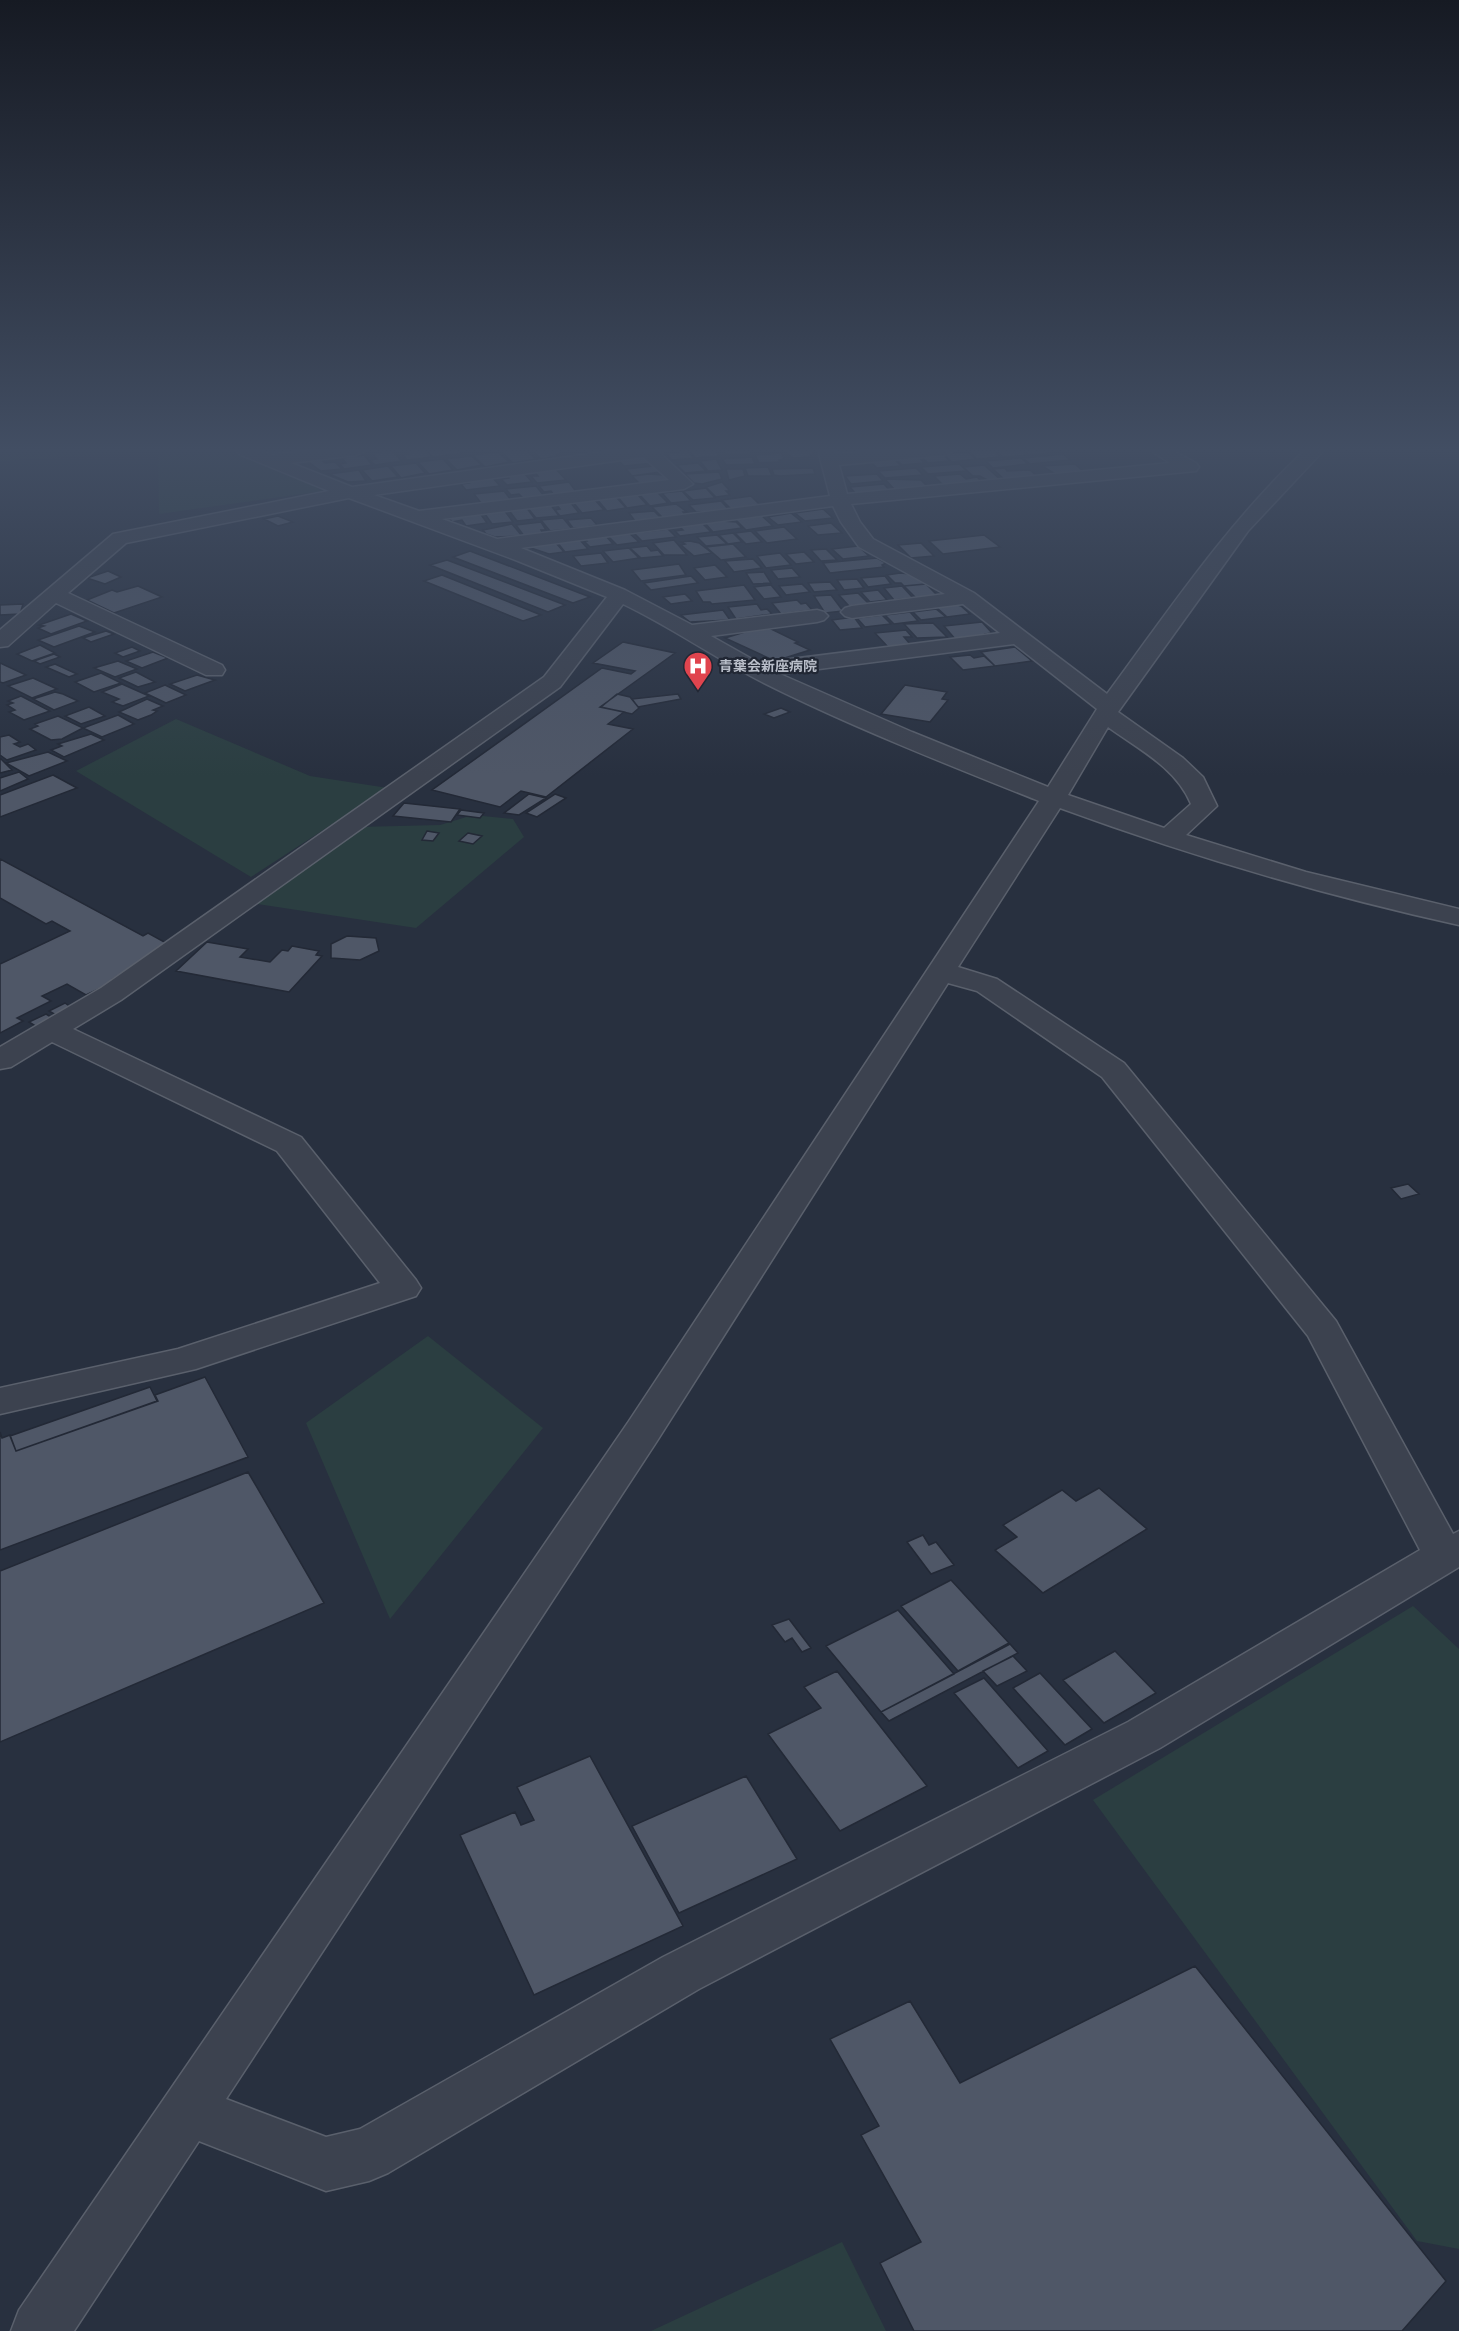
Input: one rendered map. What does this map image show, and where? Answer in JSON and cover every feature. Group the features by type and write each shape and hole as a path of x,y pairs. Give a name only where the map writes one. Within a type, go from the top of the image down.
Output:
{"street":[{"path":"0,641 96,559"},
{"path":"527,559 619,595 756,670 827,704 1053,799 1370,898 1459,917"},
{"path":"896,559 967,597 1021,637 1194,782 1204,806 1169,837"},
{"path":"40,2331 643,1431 939,971 1053,799 1107,710 1218,559"},
{"path":"55,595 214,669"},
{"path":"0,1060 120,987 552,682 619,595"},
{"path":"852,612 967,597"},
{"path":"689,632 817,616"},
{"path":"0,620 29,618"},
{"path":"756,670 1021,637"},
{"path":"187,2110 326,2164 369,2154 681,1972 1144,1735 1451,1550 1323,1330 1113,1070 987,985 939,971"},
{"path":"0,1401 183,1360 403,1288 289,1144 51,1030"}],"shaded area":[{"path":"176,719 310,776 388,788 251,877 76,771"},
{"path":"473,815 513,819 524,837 416,928 250,903 358,827 440,825"},
{"path":"428,1336 543,1428 390,1619 306,1423"},
{"path":"1413,1606 1459,1649 1459,2249 1417,2241 1093,1800"},
{"path":"842,2242 886,2331 651,2331"}],"building":[{"path":"458,559 490,559 590,597 573,603"},
{"path":"575,559 605,559 608,563 581,566"},
{"path":"610,559 634,559 613,562"},
{"path":"753,559 762,568 734,572 725,561"},
{"path":"759,559 785,559 791,565 766,568"},
{"path":"791,559 811,559 814,562 796,564"},
{"path":"819,559 837,560 821,561"},
{"path":"878,559 886,563 882,565 884,567 830,573 823,563"},
{"path":"447,560 565,605 548,612 430,565"},
{"path":"679,564 686,575 641,581 632,570"},
{"path":"715,565 727,577 705,580 694,568"},
{"path":"792,568 800,577 778,579 771,570"},
{"path":"108,571 121,577 105,584 87,578"},
{"path":"764,572 771,583 753,584 746,573"},
{"path":"911,574 925,584 904,586 901,583 895,583 887,575"},
{"path":"442,575 541,615 523,621 424,581"},
{"path":"691,576 698,583 651,590 644,583"},
{"path":"885,576 891,584 868,587 861,578"},
{"path":"857,579 864,588 844,590 837,580"},
{"path":"830,582 837,590 814,592 808,583"},
{"path":"802,584 810,592 786,595 779,586"},
{"path":"926,584 938,596 916,598 904,586"},
{"path":"744,585 755,600 712,604 703,602 696,591"},
{"path":"771,585 781,597 764,599 754,587"},
{"path":"138,586 162,597 114,613 87,600 112,590 117,592"},
{"path":"902,586 913,598 894,600 884,588"},
{"path":"878,590 887,600 870,602 861,592"},
{"path":"858,593 869,604 849,606 839,595"},
{"path":"685,594 692,601 671,604 663,597"},
{"path":"831,595 843,611 825,613 814,596"},
{"path":"797,600 801,604 806,603 812,610 781,614 772,603"},
{"path":"951,603 961,606 970,614 947,617 935,606"},
{"path":"23,604 20,614 0,615 0,605"},
{"path":"757,604 761,610 767,609 772,614 736,619 728,607"},
{"path":"936,609 946,617 921,620 913,612"},
{"path":"723,610 730,620 690,622 681,615"},
{"path":"910,612 918,621 894,624 885,615"},
{"path":"71,614 87,621 51,634 38,628 44,626 39,625"},
{"path":"882,615 891,624 865,627 857,618"},
{"path":"854,617 862,628 840,630 832,620"},
{"path":"982,622 992,633 985,634 987,637 956,640 944,626"},
{"path":"933,623 947,637 917,638 904,624"},
{"path":"79,626 95,632 54,647 38,640"},
{"path":"765,626 810,650 775,661 725,638"},
{"path":"906,630 912,637 904,637 910,644 888,647 875,633"},
{"path":"106,631 114,634 91,642 83,638"},
{"path":"623,642 675,653 600,707 624,712 608,724 633,729 546,797 521,791 500,807 432,790 602,668 631,674 635,671 593,663"},
{"path":"40,645 55,653 32,661 17,654"},
{"path":"132,647 140,651 123,657 115,653"},
{"path":"1015,647 1032,661 995,666 981,652"},
{"path":"153,652 168,658 142,668 126,661"},
{"path":"54,654 60,657 40,664 34,661"},
{"path":"970,655 974,658 984,656 995,666 963,670 950,657"},
{"path":"118,661 137,669 115,677 94,668"},
{"path":"0,663 26,675 0,682"},
{"path":"55,664 77,674 69,677 46,667"},
{"path":"136,672 155,682 138,687 119,678"},
{"path":"101,673 121,683 94,692 75,682"},
{"path":"197,675 215,680 185,691 170,684"},
{"path":"33,678 57,689 32,698 8,686"},
{"path":"122,684 149,696 123,706 112,702 119,699 102,692"},
{"path":"165,685 186,695 166,703 145,693"},
{"path":"905,685 947,692 942,699 948,700 930,722 881,714"},
{"path":"55,692 78,701 54,710 33,699"},
{"path":"617,694 630,697 639,708 632,714 601,707"},
{"path":"678,694 681,699 638,707 632,699"},
{"path":"21,696 50,711 24,720 9,712 15,710 7,705 13,703 8,701"},
{"path":"147,699 163,706 153,710 157,711 151,715 138,720 119,712"},
{"path":"89,707 105,716 81,724 65,716"},
{"path":"781,708 790,712 774,718 764,714"},
{"path":"118,715 134,724 102,737 83,728"},
{"path":"58,716 83,728 62,739 51,740 30,729 38,726 35,724"},
{"path":"91,734 104,740 64,757 51,750 62,746 58,744"},
{"path":"9,735 20,742 14,744 20,747 28,744 36,750 7,760 0,755 0,737"},
{"path":"48,752 67,761 29,776 6,763"},
{"path":"0,758 12,770 0,773"},
{"path":"19,772 28,779 0,791 0,778"},
{"path":"53,775 77,788 0,817 0,795"},
{"path":"529,794 546,798 519,815 504,813"},
{"path":"555,794 566,798 537,817 526,813"},
{"path":"404,803 460,809 451,822 393,816"},
{"path":"461,810 484,813 480,818 457,815"},
{"path":"427,831 439,833 433,841 422,840"},
{"path":"468,833 482,836 473,844 459,841"},
{"path":"0,859 143,936 148,933 168,944 113,979 116,981 86,995 67,984 42,996 51,1001 17,1018 23,1021 0,1033 0,964 70,931 52,921 46,924 0,898"},
{"path":"347,936 376,938 379,951 360,960 331,958 331,944"},
{"path":"207,942 248,949 240,957 270,962 282,950 288,951 292,946 319,951 316,955 322,956 289,992 176,971"},
{"path":"65,1003 72,1008 56,1015 49,1011"},
{"path":"46,1014 54,1019 37,1027 29,1022"},
{"path":"1408,1184 1419,1194 1401,1199 1391,1188"},
{"path":"205,1377 248,1457 0,1550 0,1432 2,1438 10,1435 16,1451 158,1401 155,1395"},
{"path":"150,1387 157,1401 16,1451 10,1436"},
{"path":"248,1472 324,1603 0,1742 0,1571"},
{"path":"1099,1488 1147,1529 1043,1593 995,1550 1017,1537 1003,1525 1062,1490 1076,1501"},
{"path":"923,1535 929,1545 936,1542 954,1565 931,1574 907,1542"},
{"path":"951,1580 1009,1643 958,1671 901,1606"},
{"path":"898,1610 954,1674 881,1712 826,1646"},
{"path":"789,1619 811,1648 802,1652 792,1638 785,1642 772,1625"},
{"path":"1010,1644 1018,1653 889,1721 881,1712"},
{"path":"1115,1651 1156,1693 1104,1723 1063,1680"},
{"path":"1013,1656 1027,1671 997,1686 983,1671"},
{"path":"837,1671 927,1786 840,1831 768,1734 821,1708 804,1687"},
{"path":"1040,1673 1092,1729 1065,1745 1013,1688"},
{"path":"984,1678 1048,1751 1018,1768 954,1693"},
{"path":"590,1756 683,1926 534,1995 460,1835 515,1812 521,1825 534,1820 517,1787"},
{"path":"746,1776 797,1859 679,1913 632,1826"},
{"path":"1195,1966 1446,2281 1402,2331 914,2331 880,2263 921,2242 861,2135 879,2126 830,2039 910,2001 960,2083"}],"place":[{"name":"青葉会新座病院","path":"698,692"}]}
